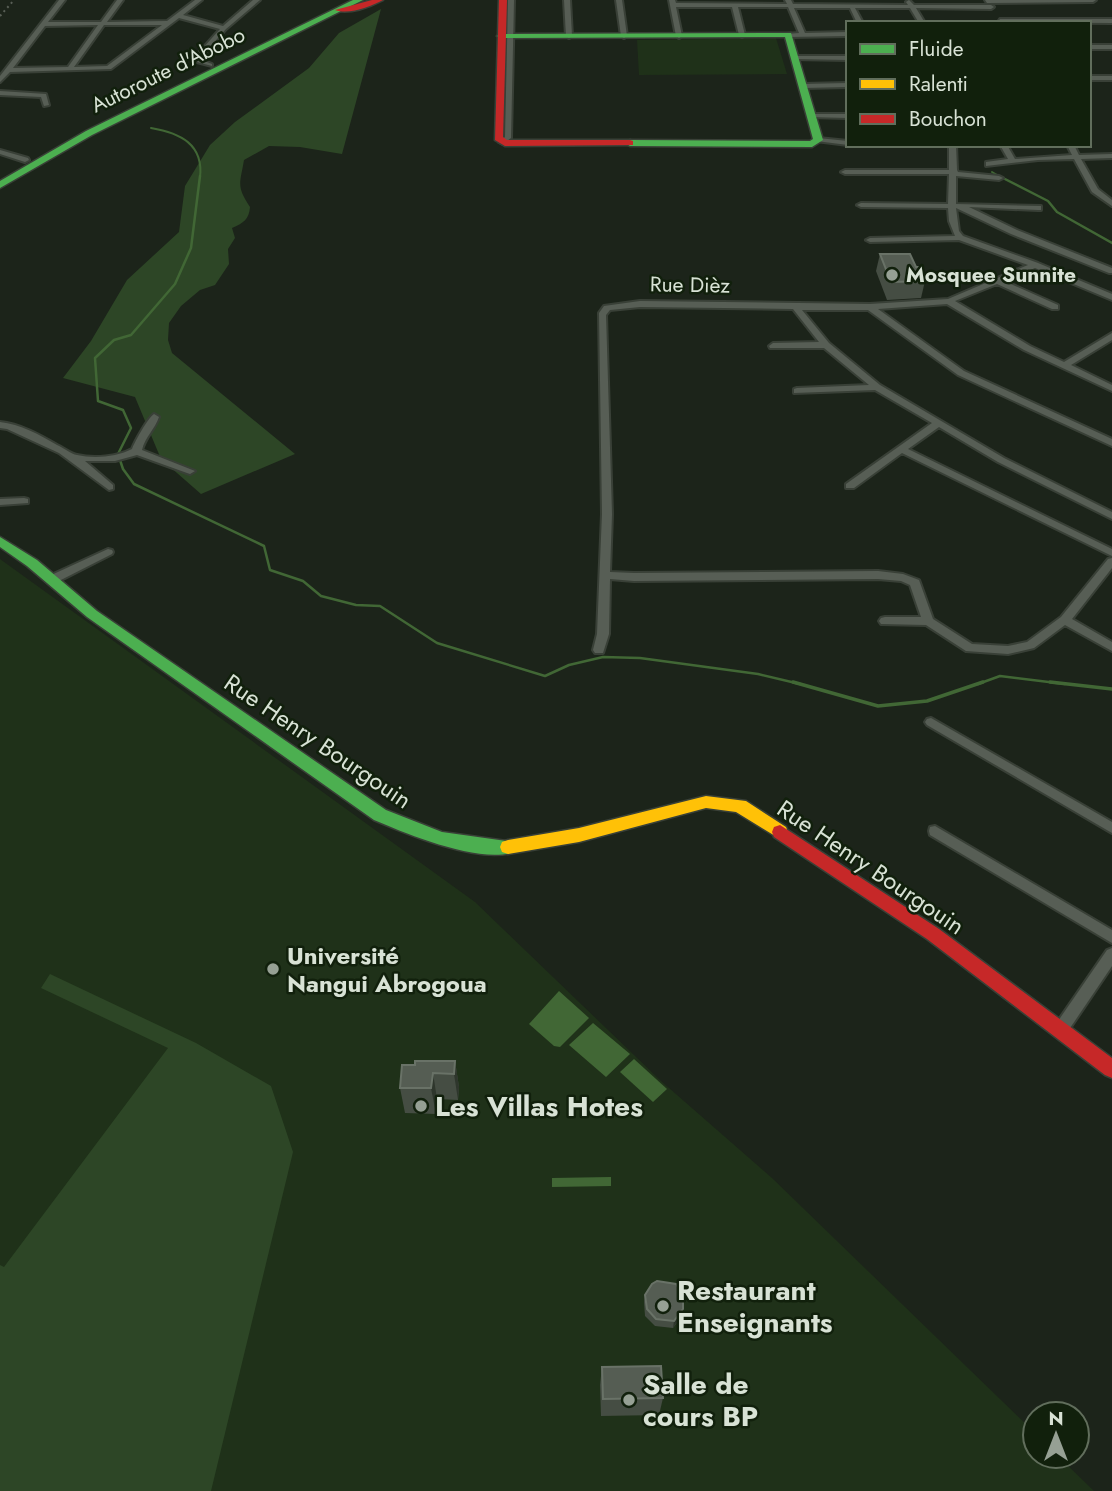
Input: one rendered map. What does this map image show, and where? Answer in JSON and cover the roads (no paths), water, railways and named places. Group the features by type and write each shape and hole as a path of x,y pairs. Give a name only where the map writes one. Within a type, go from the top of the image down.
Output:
{"street":[{"path":"0,80 62,0"},
{"path":"70,68 120,0"},
{"path":"8,70 109,68 199,0"},
{"path":"210,65 200,61 198,57 224,28 257,0"},
{"name":"Autoroute d'Abobo","path":"0,185 89,133 343,5 359,0"},
{"path":"0,175 210,65 343,5 352,9 379,0"},
{"path":"503,0 506,36"},
{"path":"511,0 498,138 503,142 517,145 812,144 818,140 846,143"},
{"path":"566,0 569,36"},
{"path":"619,0 624,36"},
{"path":"680,36 673,2 851,5 1093,0"},
{"path":"789,2 795,34 794,58 818,140"},
{"path":"988,2 999,21"},
{"path":"909,3 921,21"},
{"path":"734,4 742,35"},
{"path":"851,5 859,21"},
{"path":"179,16 224,28"},
{"path":"1091,21 1112,21"},
{"path":"45,24 169,23"},
{"path":"506,36 846,34"},
{"path":"1091,47 1112,47"},
{"path":"794,58 846,58"},
{"path":"1091,78 1112,78"},
{"path":"803,86 846,85"},
{"path":"0,93 38,93 44,96 46,105"},
{"path":"811,116 846,116"},
{"path":"952,147 956,205 952,228 960,238"},
{"path":"1004,147 1013,161"},
{"path":"1071,147 1095,190 1108,197 1112,204"},
{"path":"0,152 25,160"},
{"path":"989,164 1076,156 1112,156"},
{"path":"845,172 955,173 999,178"},
{"path":"861,205 975,204 1038,208"},
{"path":"956,205 1014,232 1112,271"},
{"path":"870,240 960,238 1112,297"},
{"name":"Rue Dièz","path":"606,575 602,315 607,308 629,304 870,307 949,301 1035,265"},
{"path":"998,281 1055,307"},
{"path":"949,301 982,322 1112,388"},
{"path":"795,307 826,345 877,387 1001,460 1112,516"},
{"path":"870,307 961,373 1107,441 1112,431"},
{"path":"1065,365 1112,336"},
{"path":"773,346 826,345"},
{"path":"797,391 877,387"},
{"path":"135,453 140,438 152,428 154,416"},
{"path":"850,486 937,424"},
{"path":"0,425 42,439 76,458 109,486"},
{"path":"903,450 1112,553"},
{"path":"76,458 117,459 135,453 190,471"},
{"path":"0,502 24,501"},
{"name":"Rue Henry Bourgouin","path":"0,541 141,649 368,807 419,834 486,849 528,847 557,842 690,804 711,800 740,806 933,934 1112,1069"},
{"path":"51,580 108,552"},
{"path":"885,621 928,621 970,648 986,651 1030,645 1065,620 1112,561"},
{"path":"599,650 606,575 878,575 904,578 915,583 928,621"},
{"path":"1065,620 1112,647"},
{"path":"931,722 1112,828"},
{"path":"935,831 1112,937"},
{"path":"1061,1029 1112,954"}],"waterway":[{"path":"151,128 171,133 188,142 198,157 200,176"},
{"path":"992,172 1002,178"},
{"path":"200,176 191,248 175,284 131,335 114,340 95,358 98,401 123,410 131,428 118,454 123,469 134,484 264,546 270,570 303,581 321,596 356,605 380,606 437,643 545,676 569,665 603,657 640,658 758,674 800,684"},
{"path":"999,176 1048,201 1057,212 1112,243"},
{"path":"978,684 1000,676 1065,684"},
{"path":"793,682 878,706 927,701 983,682"},
{"path":"1050,682 1112,689"}],"railway":[{"path":"0,16 14,0"}],"place":[{"name":"Mosquee Sunnite","path":"892,275"},
{"name":"Université Nangui Abrogoua","path":"273,969"},
{"name":"Les Villas Hotes","path":"421,1106"},
{"name":"Restaurant Enseignants","path":"663,1306"},
{"name":"Salle de cours BP","path":"629,1400"}]}
